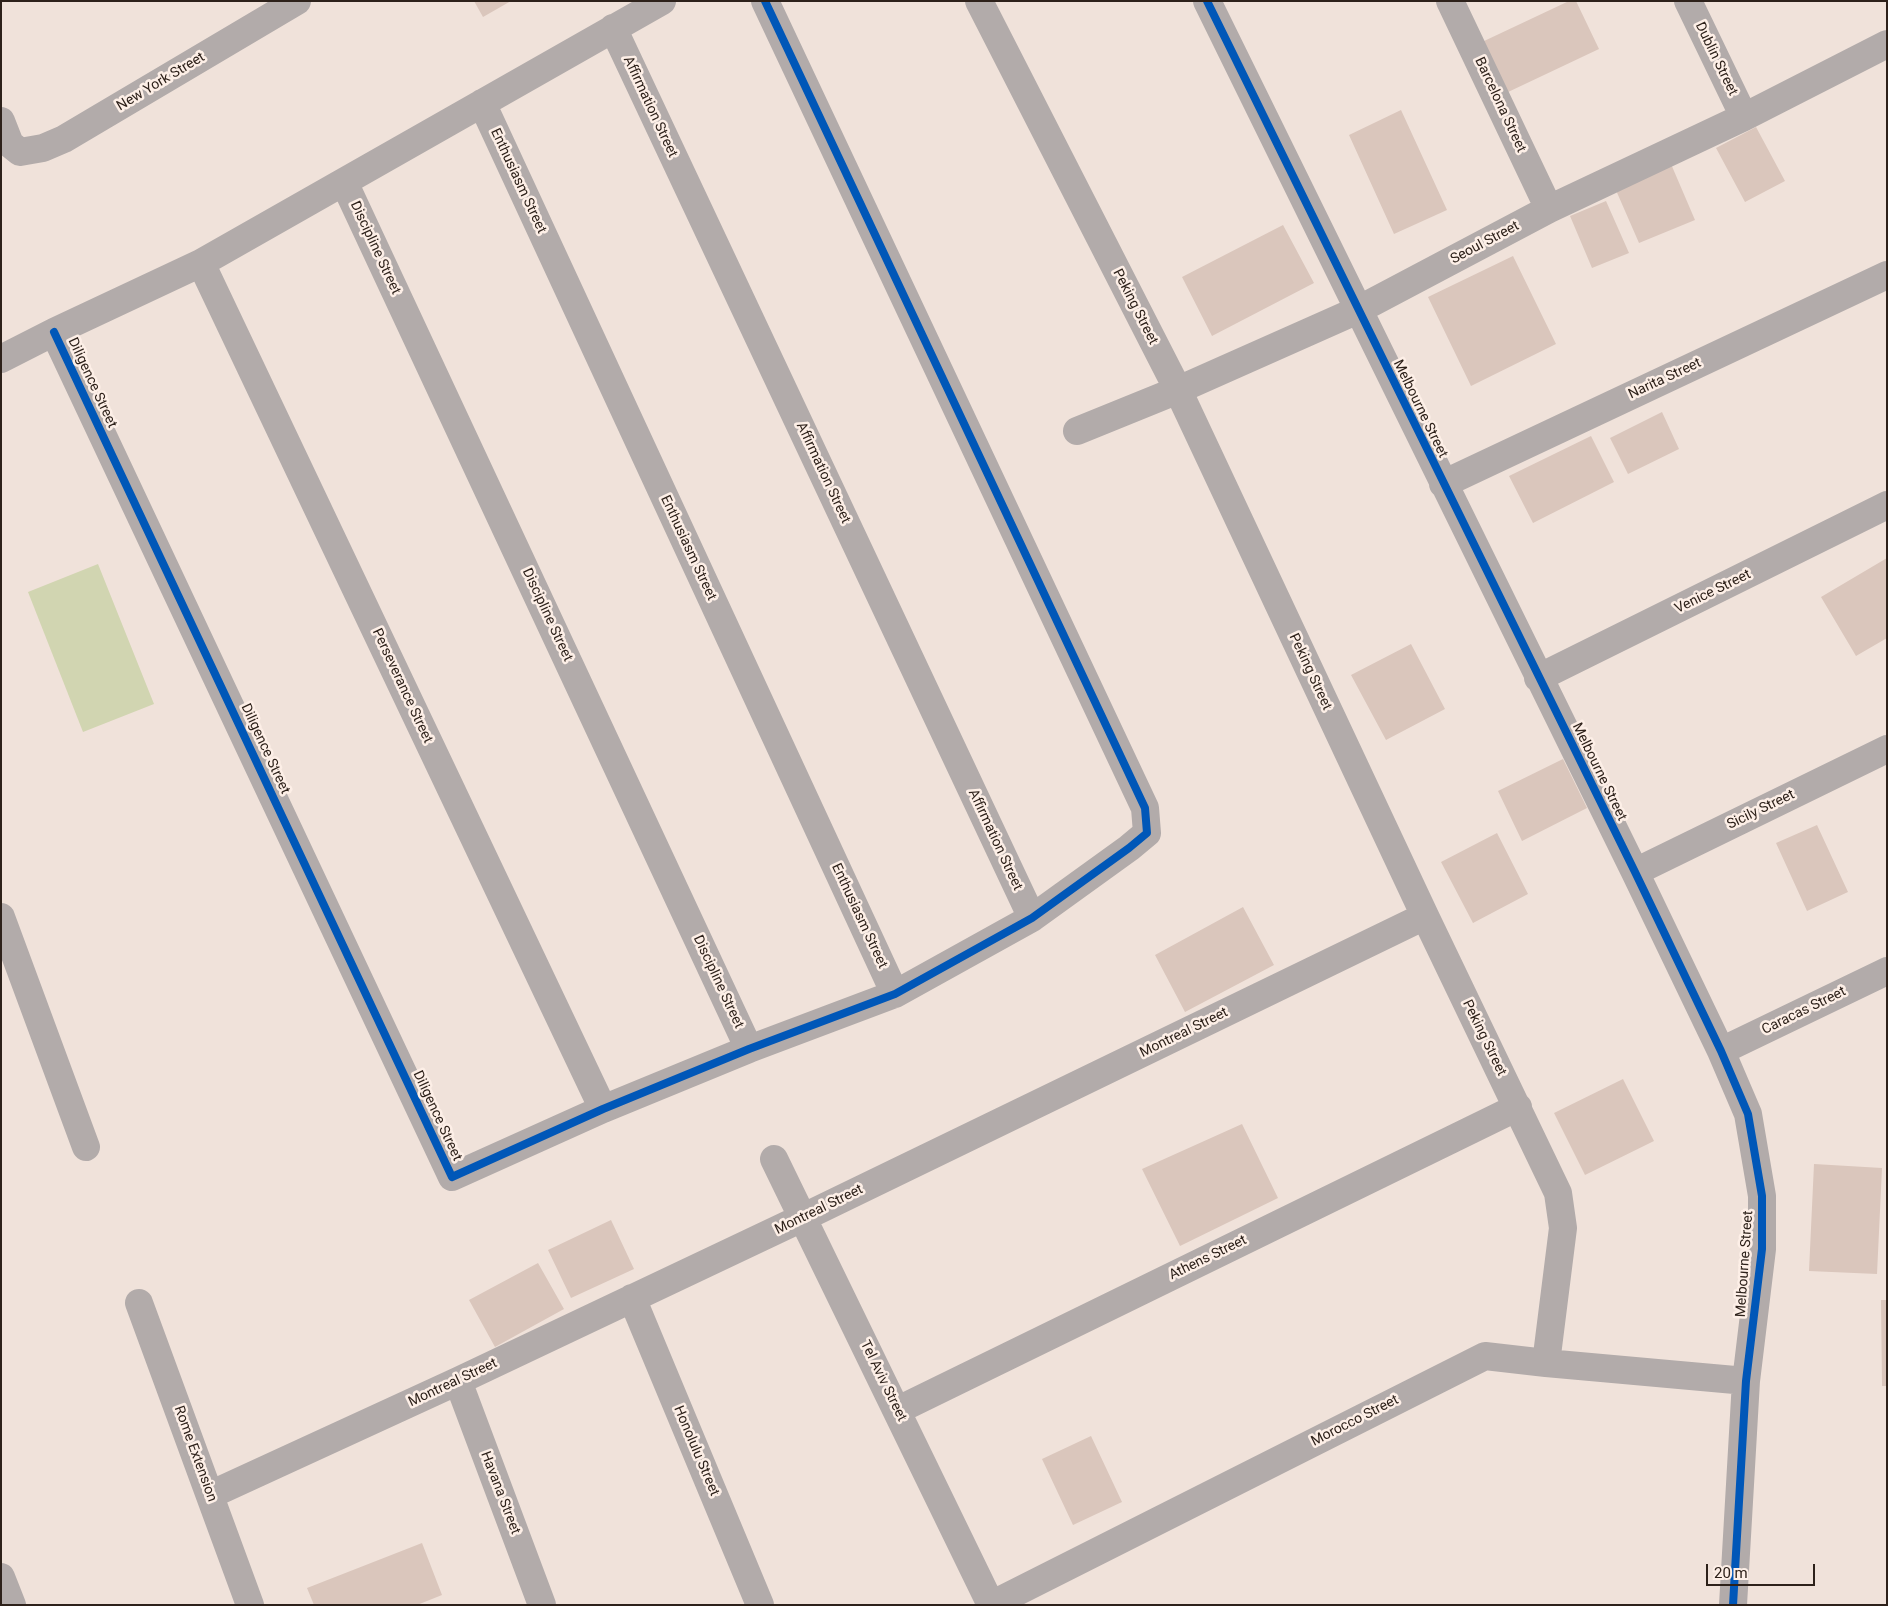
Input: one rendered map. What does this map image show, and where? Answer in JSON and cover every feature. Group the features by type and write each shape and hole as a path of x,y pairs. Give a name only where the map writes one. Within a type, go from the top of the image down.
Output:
{"street":[{"name":"New York Street","path":"1,121 10,144 20,152 43,148 64,139 298,1"},
{"path":"1,359 201,263 662,1"},
{"path":"603,1109 749,1049 895,994 1032,918 1147,833 1145,808 765,1"},
{"name":"Peking Street","path":"979,1 1178,390 1425,916 1558,1193 1563,1228 1546,1363"},
{"name":"Melbourne Street","path":"1206,1 1635,872 1721,1051 1748,1114 1762,1196 1762,1249 1746,1381 1734,1605"},
{"name":"Barcelona Street","path":"1450,1 1549,210"},
{"name":"Dublin Street","path":"1688,1 1744,117"},
{"name":"Affirmation Street","path":"613,28 1032,918"},
{"name":"Seoul Street","path":"1077,431 1178,390 1358,310 1549,210 1744,117 1887,44"},
{"name":"Enthusiasm Street","path":"482,103 895,994"},
{"name":"Discipline Street","path":"344,182 749,1049"},
{"name":"Perseverance Street","path":"201,263 603,1109"},
{"name":"Narita Street","path":"1443,484 1887,275"},
{"name":"Diligence Street","path":"54,332 452,1177 603,1109"},
{"name":"Venice Street","path":"1538,678 1887,505"},
{"name":"Sicily Street","path":"1635,872 1887,749"},
{"name":"Montreal Street","path":"210,1495 458,1381 802,1218 1425,916"},
{"path":"1,917 86,1147"},
{"name":"Caracas Street","path":"1721,1051 1887,971"},
{"name":"Athens Street","path":"898,1410 1518,1107"},
{"name":"Tel Aviv Street","path":"774,1159 898,1410 991,1605"},
{"name":"Honolulu Street","path":"632,1298 760,1605"},
{"name":"Rome Extension","path":"139,1303 250,1605"},
{"name":"Morocco Street","path":"991,1605 1485,1356 1746,1381"},
{"name":"Havana Street","path":"458,1381 542,1605"},
{"path":"1,1577 12,1605"}],"green space":[{"path":"98,564 154,704 83,732 28,592"}],"building":[{"path":"474,1 511,1 483,17"},
{"path":"1569,1 1576,1 1599,49 1506,93 1482,42"},
{"path":"1401,110 1447,210 1394,234 1349,135"},
{"path":"1756,127 1785,181 1745,202 1716,148"},
{"path":"1671,164 1695,220 1639,243 1615,188"},
{"path":"1606,201 1629,253 1592,268 1570,216"},
{"path":"1283,225 1314,283 1212,336 1182,277"},
{"path":"1513,256 1556,344 1471,386 1428,297"},
{"path":"1662,412 1679,449 1628,474 1610,438"},
{"path":"1591,436 1614,482 1533,523 1509,476"},
{"path":"1887,558 1887,638 1856,656 1821,597"},
{"path":"1411,644 1445,709 1386,740 1351,675"},
{"path":"1563,759 1587,808 1522,841 1498,791"},
{"path":"1817,825 1848,892 1807,911 1776,843"},
{"path":"1497,833 1528,894 1473,923 1441,862"},
{"path":"1243,907 1274,965 1185,1012 1155,955"},
{"path":"1623,1079 1654,1141 1585,1175 1554,1113"},
{"path":"1242,1124 1278,1198 1180,1246 1142,1169"},
{"path":"1814,1164 1882,1168 1877,1274 1809,1271"},
{"path":"611,1220 634,1269 571,1298 548,1250"},
{"path":"538,1263 564,1309 495,1347 469,1300"},
{"path":"1881,1300 1887,1300 1887,1386 1882,1386"},
{"path":"1091,1436 1122,1502 1073,1525 1042,1459"},
{"path":"422,1543 442,1595 417,1605 314,1605 307,1588"}],"cycle path":[{"path":"54,332 452,1177 603,1109 749,1049 895,994 1032,918 1129,848 1147,833 1145,808 765,1"},
{"path":"1207,1 1635,872 1721,1051 1748,1114 1762,1196 1762,1249 1746,1381 1733,1605"}]}
